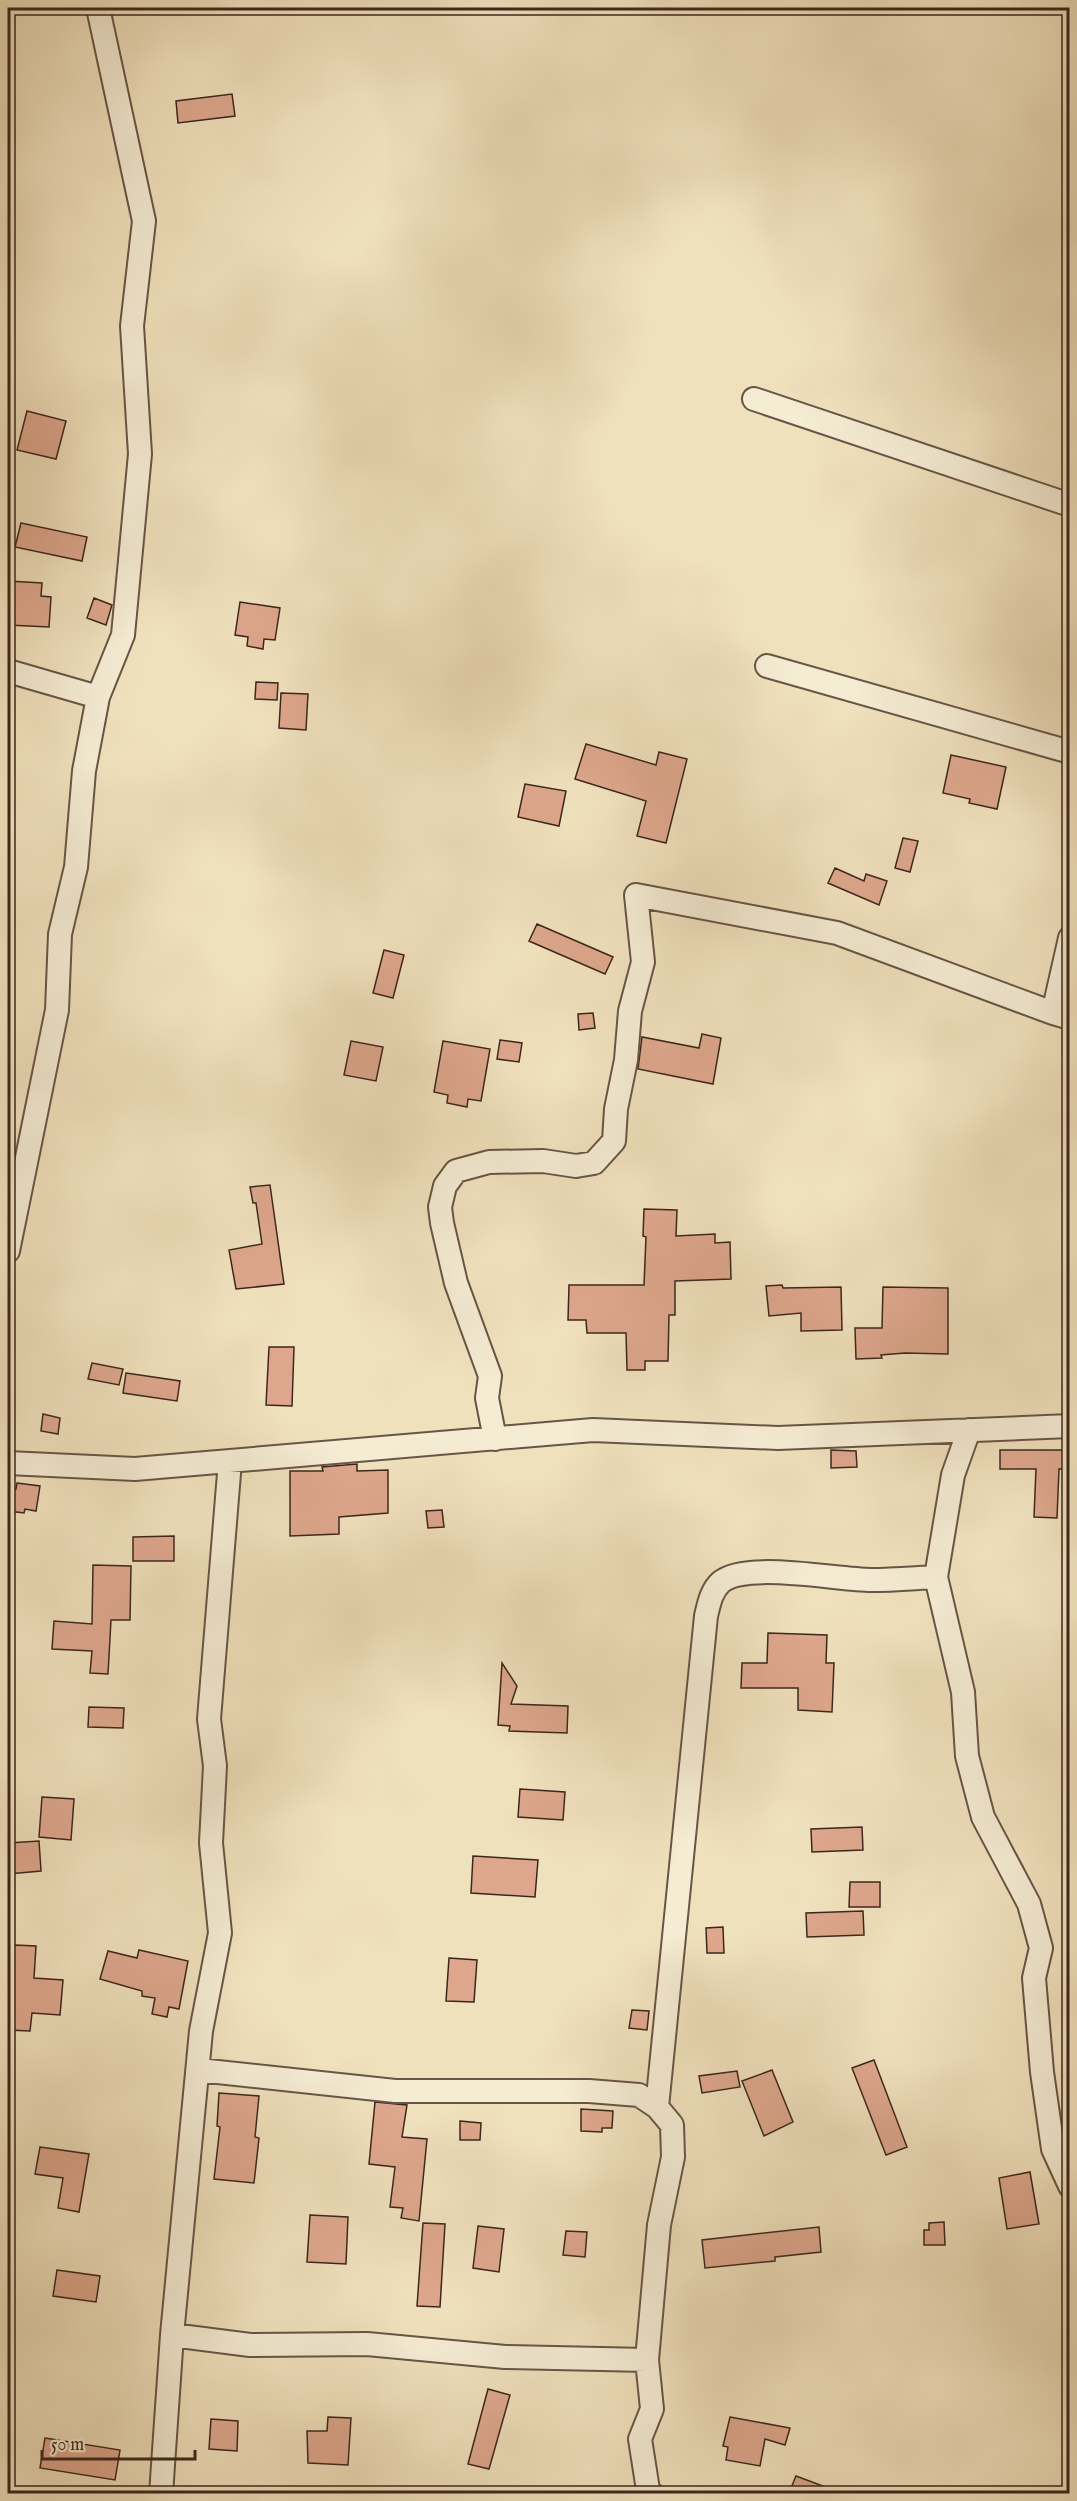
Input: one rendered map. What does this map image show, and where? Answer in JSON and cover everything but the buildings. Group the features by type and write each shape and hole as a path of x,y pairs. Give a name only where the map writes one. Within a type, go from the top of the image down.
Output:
{"street":[{"path":"8,1251 12,1217 57,1010 60,934 76,867 84,771 98,697 123,635 140,454 132,326 144,221 98,8"},
{"path":"754,399 1070,505"},
{"path":"766,666 1070,752"},
{"path":"8,671 98,697"},
{"path":"495,1439 487,1398 490,1376 456,1283 442,1223 440,1207 445,1186 456,1171 489,1162 543,1161 576,1166 594,1163 614,1141 616,1109 626,1060 630,1011 643,962 636,895 837,933 1061,1016 1070,939"},
{"path":"8,1463 135,1469 593,1430 778,1438 1070,1426"},
{"path":"969,1430 953,1475 936,1577 963,1692 966,1756 983,1817 1029,1904 1041,1948 1034,1978 1042,2072 1053,2149 1070,2186"},
{"path":"160,2493 172,2335 201,2031 220,1934 212,1843 216,1766 210,1719 230,1461"},
{"path":"657,2107 706,1616 711,1596 720,1582 736,1574 793,1574 870,1580 936,1577"},
{"path":"199,2070 395,2091 599,2092 639,2096 657,2107 672,2125 673,2157 659,2225 647,2360 652,2409 640,2439 648,2490 651,2493"},
{"path":"172,2335 250,2345 367,2344 505,2357 647,2360"}]}
